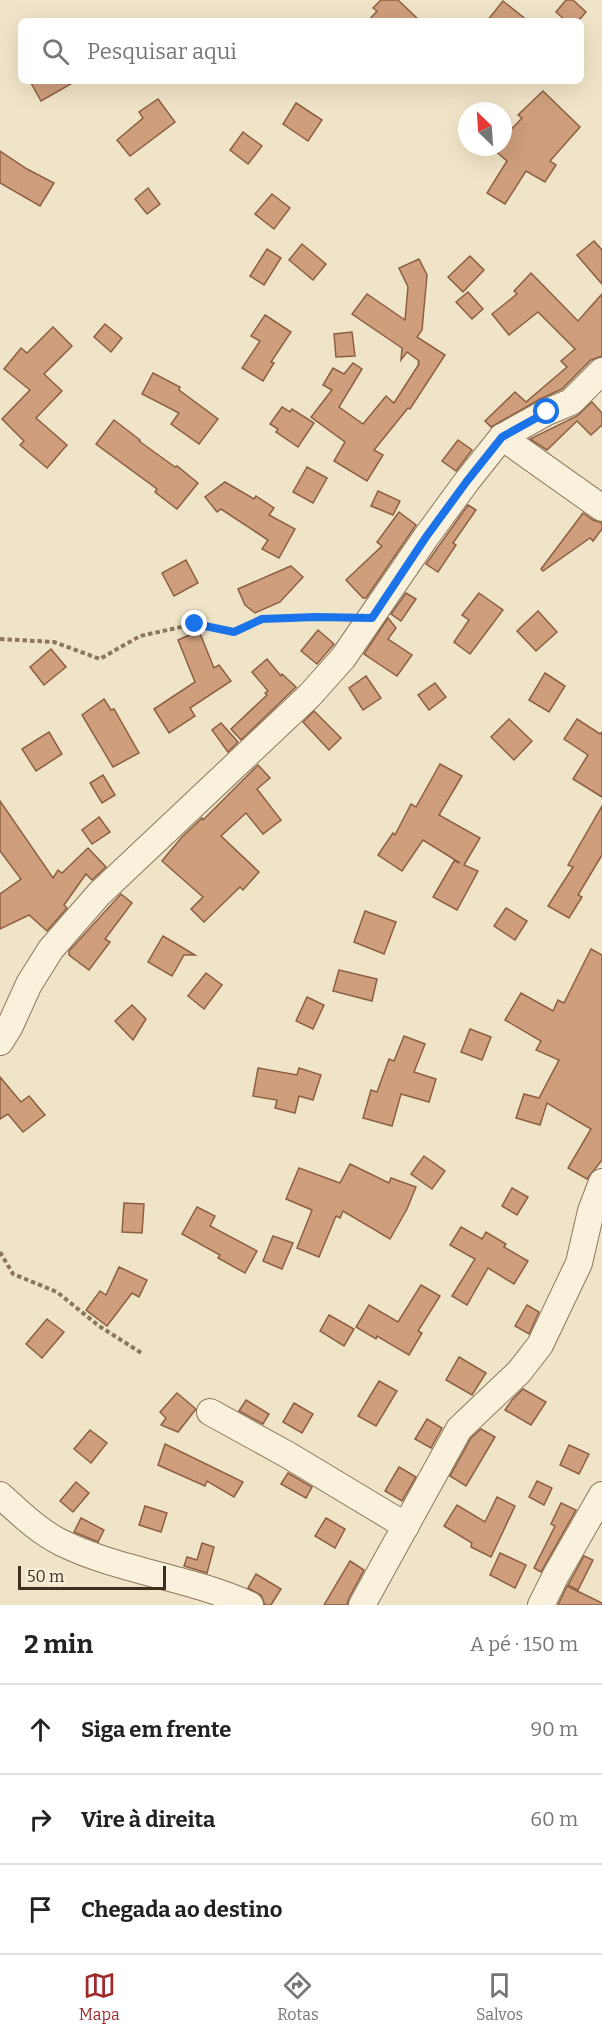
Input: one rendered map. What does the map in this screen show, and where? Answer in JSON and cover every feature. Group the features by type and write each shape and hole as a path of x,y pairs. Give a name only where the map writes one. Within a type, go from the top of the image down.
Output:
{"street":[{"path":"0,1042 29,984 51,949 99,894 310,695 343,658 426,537 502,437 547,412 571,402 602,371"},
{"path":"502,437 602,508"},
{"path":"362,1605 459,1429 519,1372 540,1345 579,1263 591,1210 602,1182"},
{"path":"210,1412 288,1455 406,1526"},
{"path":"0,1495 29,1521 60,1542 113,1564 196,1584 250,1605"},
{"path":"541,1605 602,1496"}],"path":[{"path":"0,639 54,642 100,659 140,636 195,624 234,632 262,619 372,618"},
{"path":"0,1252 13,1274 57,1292 99,1326 143,1354"}],"building":[{"path":"381,0 398,0 417,18 371,18 377,11 373,8"},
{"path":"566,0 573,0 586,12 581,18 563,18 556,12"},
{"path":"503,1 524,18 489,18"},
{"path":"32,84 71,84 41,101"},
{"path":"543,91 580,127 550,161 556,165 545,182 526,171 505,204 487,193 507,161 501,156 512,156 512,129 522,118 518,115"},
{"path":"158,99 175,122 130,156 117,140 143,118 139,112"},
{"path":"296,103 322,120 308,141 283,124"},
{"path":"243,132 262,146 248,164 230,150"},
{"path":"0,151 54,183 40,206 0,183"},
{"path":"148,188 160,204 147,214 135,199"},
{"path":"272,194 290,208 274,229 255,214"},
{"path":"594,241 602,250 602,284 577,255"},
{"path":"302,244 326,264 313,280 289,260"},
{"path":"267,249 281,258 264,285 250,276"},
{"path":"470,256 484,270 463,292 448,277"},
{"path":"419,259 427,275 422,330 417,337 445,355 410,409 408,408 374,450 383,455 367,481 334,461 345,442 311,417 332,390 323,385 333,368 344,374 353,363 362,369 339,407 363,424 386,396 394,403 419,361 407,352 401,360 402,348 352,314 367,294 405,320 408,287 399,268"},
{"path":"531,273 578,321 602,294 602,356 591,360 562,389 491,427 485,421 515,392 526,402 567,367 561,361 575,349 538,312 509,335 492,314 517,294 514,291"},
{"path":"468,292 483,309 472,319 456,302"},
{"path":"265,315 291,332 271,362 274,363 263,381 242,368 260,341 251,336"},
{"path":"105,324 122,338 111,352 94,337"},
{"path":"53,327 72,346 44,374 62,391 36,418 67,445 47,468 20,445 24,441 2,419 30,390 4,369 21,348 27,353"},
{"path":"352,332 355,356 336,357 334,334"},
{"path":"153,373 180,387 179,390 218,419 199,444 171,424 179,413 142,394"},
{"path":"592,402 602,413 602,425 591,435 577,421 547,450 530,439 577,416"},
{"path":"282,407 290,412 292,409 314,423 298,447 276,432 278,429 270,424"},
{"path":"114,420 139,441 198,483 177,509 155,492 157,489 96,444"},
{"path":"458,440 472,450 456,471 442,461"},
{"path":"307,467 327,478 313,503 293,492"},
{"path":"225,482 254,499 256,496 274,508 269,515 295,529 279,558 262,549 268,540 221,509 217,512 205,497"},
{"path":"378,491 400,501 393,515 371,506"},
{"path":"468,505 476,510 453,543 456,545 438,572 426,564"},
{"path":"399,512 416,525 366,598 363,598 346,580 382,546 377,542"},
{"path":"583,513 602,523 602,529 593,541 590,538 543,571 541,569"},
{"path":"186,560 198,583 174,596 162,573"},
{"path":"291,566 303,577 280,602 255,613 245,605 238,589"},
{"path":"406,593 416,599 401,621 391,614"},
{"path":"479,593 503,610 470,654 454,642 469,620 462,615"},
{"path":"538,611 557,632 536,651 517,631"},
{"path":"388,618 396,628 388,639 412,655 397,676 364,654"},
{"path":"318,630 334,644 317,664 301,651"},
{"path":"199,631 214,668 219,665 231,681 190,708 195,716 169,733 154,709 195,682 178,640"},
{"path":"51,649 66,667 44,685 30,667"},
{"path":"267,659 281,676 282,674 296,687 241,740 231,729 267,695 265,693 268,691 252,672"},
{"path":"545,673 565,686 549,712 529,700"},
{"path":"366,676 381,698 363,710 349,688"},
{"path":"435,683 446,697 429,710 418,695"},
{"path":"104,699 111,710 114,709 139,753 113,767 82,715"},
{"path":"314,711 341,738 329,750 303,722"},
{"path":"509,719 532,741 514,760 491,737"},
{"path":"577,719 600,734 602,732 602,797 573,779 588,755 564,739"},
{"path":"221,723 238,742 228,752 212,730"},
{"path":"49,732 62,754 36,771 22,749"},
{"path":"440,764 462,776 439,815 480,838 464,865 478,871 457,910 433,897 454,861 460,863 423,840 402,871 378,855 393,833 395,835 411,804 416,807"},
{"path":"258,765 270,778 257,789 281,820 263,834 246,813 221,836 259,872 243,890 240,887 204,922 191,909 203,897 162,861 182,837 202,818 203,820"},
{"path":"103,775 115,795 102,803 90,783"},
{"path":"0,801 53,878 58,870 62,873 88,848 106,867 92,880 86,874 64,905 67,908 47,931 29,915 0,929 0,894 21,879 0,851"},
{"path":"602,806 602,855 578,895 582,897 569,918 548,906 573,867 568,865"},
{"path":"99,817 110,832 92,844 82,830"},
{"path":"121,894 132,903 105,939 110,942 89,970 69,955 69,951"},
{"path":"506,908 527,921 515,940 494,926"},
{"path":"365,911 396,922 384,954 354,942"},
{"path":"163,936 195,955 184,955 172,976 148,962"},
{"path":"591,949 602,955 602,1160 587,1179 568,1168 591,1129 547,1103 540,1125 516,1118 524,1094 539,1098 559,1060 536,1050 541,1041 505,1020 521,993 553,1011 558,1000 564,1003"},
{"path":"339,970 377,979 372,1001 333,991"},
{"path":"206,973 222,985 204,1009 188,996"},
{"path":"307,997 324,1005 313,1029 296,1021"},
{"path":"132,1005 146,1019 133,1040 115,1021"},
{"path":"470,1029 491,1037 482,1060 461,1052"},
{"path":"404,1036 425,1044 414,1072 436,1079 429,1102 401,1094 392,1126 363,1118 371,1090 377,1092 389,1059 394,1061"},
{"path":"258,1068 297,1075 299,1068 321,1075 313,1100 299,1096 295,1113 275,1108 277,1100 253,1096"},
{"path":"0,1077 21,1102 29,1096 45,1115 23,1132 8,1114 0,1119"},
{"path":"424,1156 445,1171 432,1189 411,1174"},
{"path":"350,1164 389,1183 391,1178 416,1187 390,1239 343,1211 340,1218 336,1216 319,1257 297,1248 312,1210 286,1199 299,1168 340,1183"},
{"path":"512,1188 528,1197 517,1215 502,1206"},
{"path":"124,1203 144,1204 142,1233 122,1232"},
{"path":"197,1207 215,1216 210,1226 257,1251 245,1273 218,1258 220,1255 182,1234"},
{"path":"461,1227 482,1239 486,1232 506,1244 504,1247 528,1261 514,1284 488,1268 467,1305 452,1296 475,1259 450,1245"},
{"path":"273,1236 293,1243 282,1269 263,1261"},
{"path":"119,1267 147,1280 139,1297 132,1293 107,1326 86,1310 100,1291 106,1295"},
{"path":"421,1285 440,1296 418,1331 422,1333 409,1355 377,1336 376,1339 356,1327 369,1305 398,1322"},
{"path":"527,1305 539,1312 529,1334 515,1326"},
{"path":"329,1315 354,1329 344,1346 320,1331"},
{"path":"47,1319 64,1332 42,1358 26,1344"},
{"path":"459,1357 486,1373 472,1395 446,1380"},
{"path":"379,1381 397,1391 376,1426 358,1416"},
{"path":"523,1389 546,1402 531,1425 505,1410"},
{"path":"177,1393 196,1409 178,1432 161,1425 166,1418 160,1412"},
{"path":"246,1400 269,1414 263,1424 239,1411"},
{"path":"294,1403 313,1414 302,1433 283,1422"},
{"path":"427,1419 442,1428 431,1448 415,1439"},
{"path":"481,1429 495,1437 466,1486 450,1476 471,1438"},
{"path":"90,1430 107,1443 91,1463 74,1449"},
{"path":"165,1444 243,1482 234,1497 207,1481 205,1486 158,1465"},
{"path":"569,1445 589,1454 579,1474 560,1465"},
{"path":"399,1467 416,1477 402,1501 385,1491"},
{"path":"288,1473 312,1487 306,1498 281,1484"},
{"path":"537,1481 552,1488 544,1505 529,1497"},
{"path":"76,1482 89,1493 73,1512 60,1501"},
{"path":"497,1497 515,1506 491,1557 471,1547 472,1543 444,1526 457,1505 485,1522"},
{"path":"561,1503 576,1510 541,1572 534,1568 555,1526 551,1524"},
{"path":"145,1506 167,1513 161,1532 139,1525"},
{"path":"81,1518 104,1530 98,1542 74,1532"},
{"path":"326,1518 345,1529 335,1548 315,1536"},
{"path":"202,1543 214,1547 207,1573 184,1566 187,1557 197,1560"},
{"path":"500,1553 526,1565 515,1588 490,1575"},
{"path":"584,1556 593,1560 578,1590 568,1585"},
{"path":"350,1561 364,1570 347,1605 324,1605"},
{"path":"256,1574 281,1589 271,1605 265,1605 261,1595 248,1588"},
{"path":"567,1586 602,1603 602,1605 558,1605"}],"route":[{"path":"195,624 234,632 262,619 372,618 426,537 502,437 547,412"}]}
